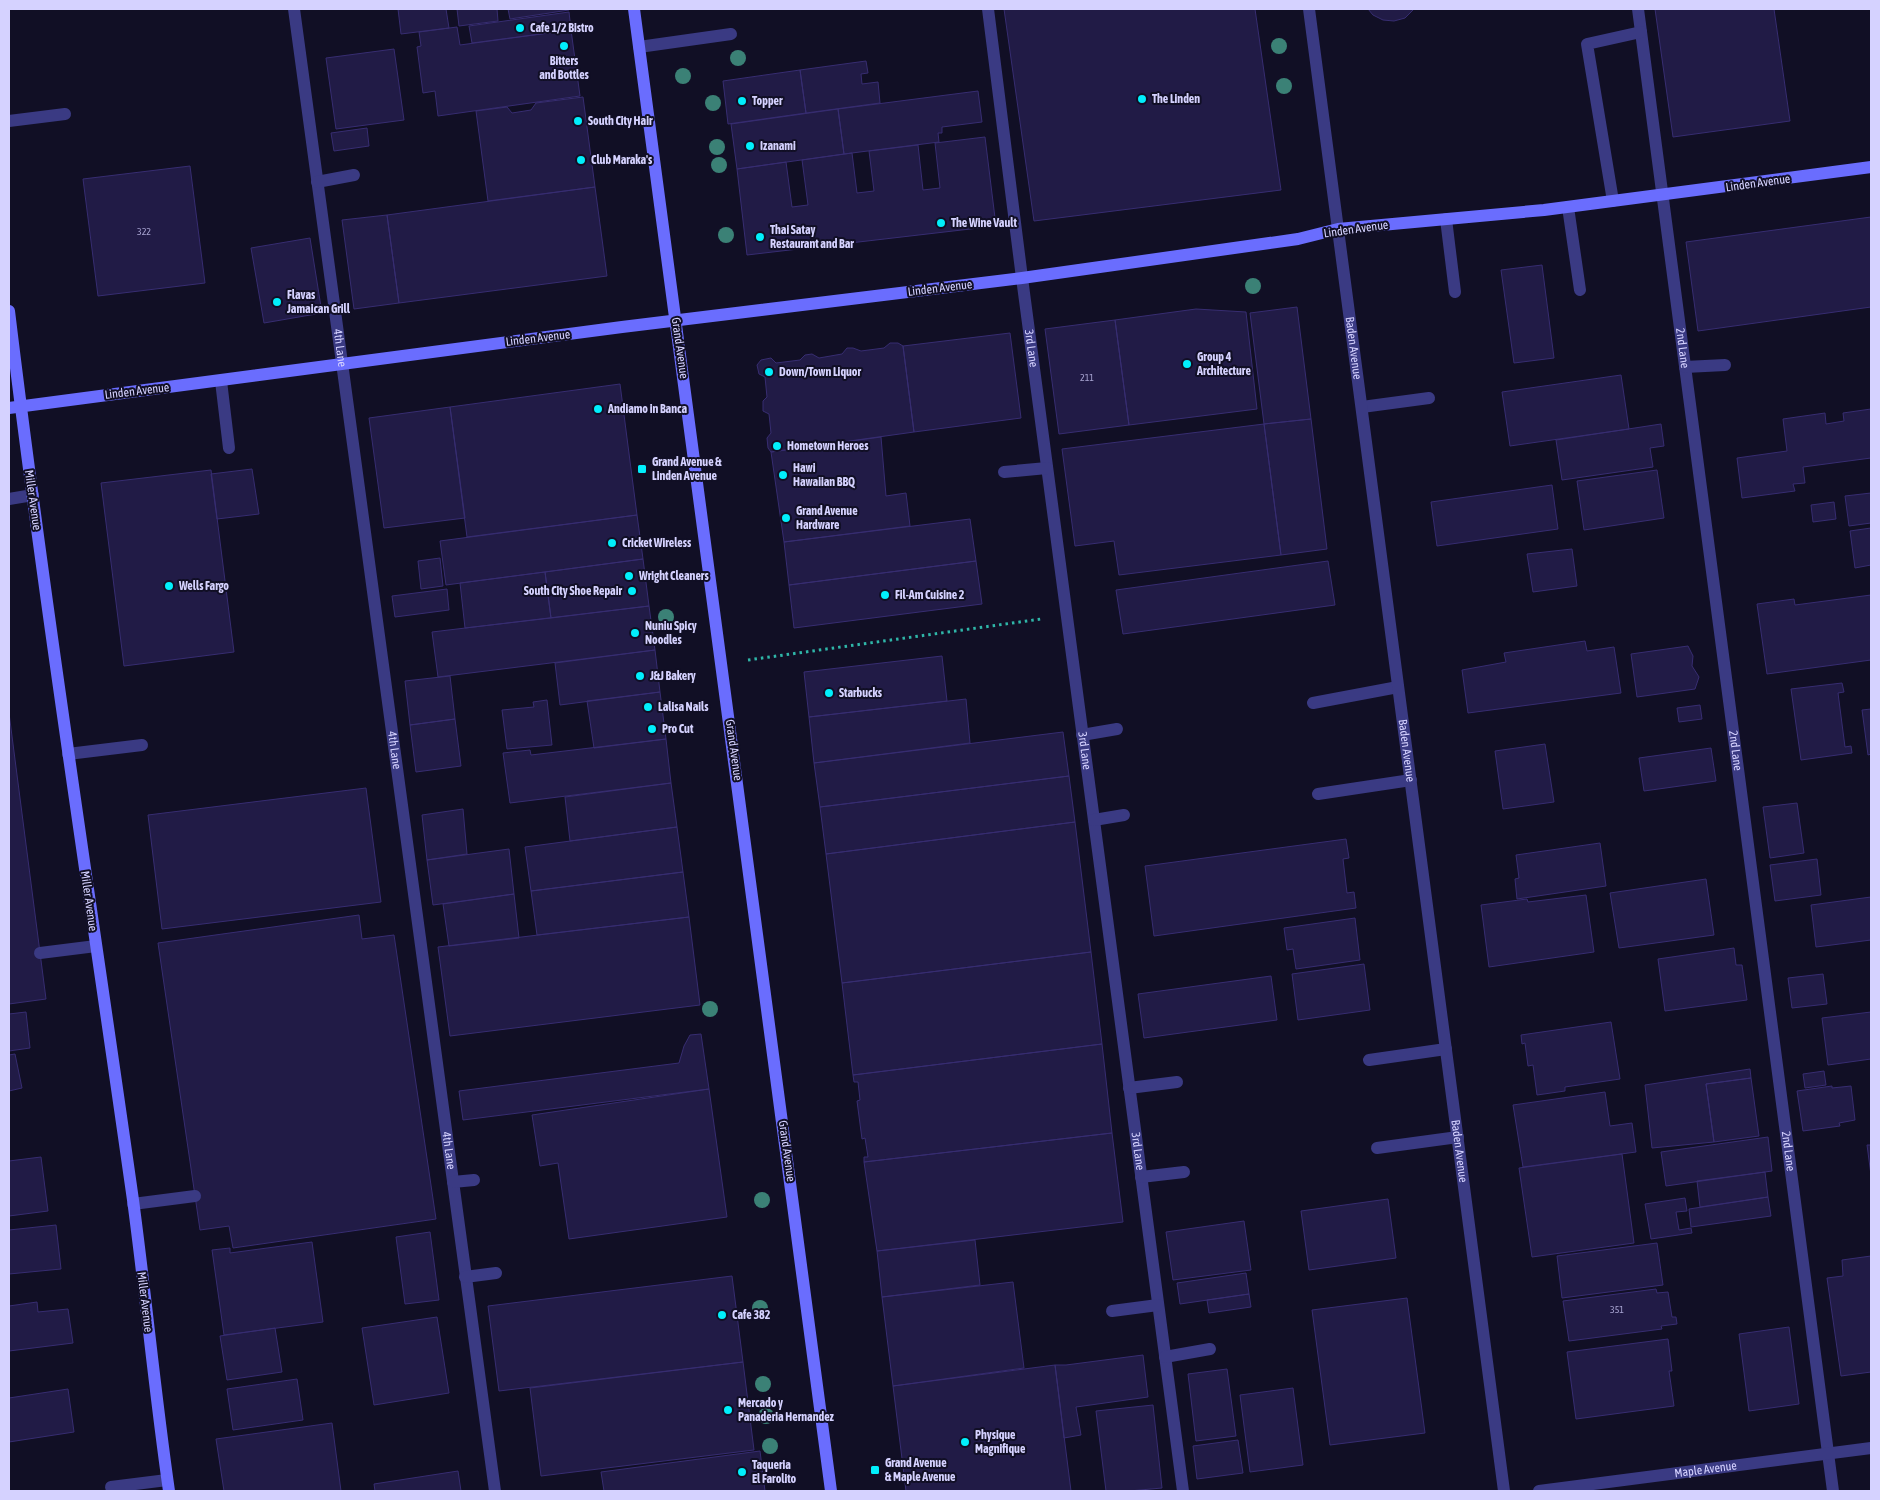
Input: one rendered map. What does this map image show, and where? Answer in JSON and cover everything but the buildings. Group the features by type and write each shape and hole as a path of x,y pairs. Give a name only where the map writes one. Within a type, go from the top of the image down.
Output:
{"street":[{"name":"4th Lane","path":"294,9 494,1491"},
{"name":"Grand Avenue","path":"634,9 677,320 831,1491"},
{"name":"3rd Lane","path":"988,9 1082,735 1183,1491"},
{"name":"Baden Avenue","path":"1309,9 1504,1491"},
{"name":"2nd Lane","path":"1638,9 1833,1491"},
{"path":"1613,201 1587,44 1641,32"},
{"path":"639,47 731,34"},
{"path":"9,121 65,114"},
{"name":"Linden Avenue","path":"14,408 677,320 1022,278 1298,239 1338,229 1568,207 1871,167"},
{"path":"317,182 354,176"},
{"path":"1568,207 1580,290"},
{"path":"1446,219 1455,292"},
{"name":"Miller Avenue","path":"9,311 14,408 33,495 68,754 133,1204 168,1486"},
{"path":"1685,367 1725,365"},
{"path":"221,381 229,448"},
{"path":"1362,406 1429,398"},
{"path":"1004,472 1047,468"},
{"path":"9,499 33,495"},
{"path":"1313,703 1398,687"},
{"path":"1082,735 1117,728"},
{"path":"68,754 142,746"},
{"path":"1318,794 1411,780"},
{"path":"1094,820 1124,816"},
{"path":"40,953 96,946"},
{"path":"1370,1060 1446,1049"},
{"path":"1129,1088 1177,1082"},
{"path":"1377,1148 1458,1137"},
{"path":"1141,1177 1184,1172"},
{"path":"453,1182 474,1180"},
{"path":"133,1204 195,1196"},
{"path":"465,1276 496,1273"},
{"path":"1112,1311 1158,1305"},
{"path":"1165,1357 1210,1349"},
{"name":"Maple Avenue","path":"1539,1491 1871,1448"},
{"path":"111,1487 168,1486"}],"path":[{"path":"722,664 1067,616"}],"place":[{"name":"Cafe 1/2 Bistro","path":"520,28"},
{"name":"Bitters and Bottles","path":"564,46"},
{"name":"The Linden","path":"1142,99"},
{"name":"Topper","path":"742,101"},
{"name":"South City Hair","path":"578,121"},
{"name":"Izanami","path":"750,146"},
{"name":"Club Maraka's","path":"581,160"},
{"name":"The Wine Vault","path":"941,223"},
{"name":"Thai Satay Restaurant and Bar","path":"760,237"},
{"name":"Flavas Jamaican Grill","path":"277,302"},
{"name":"Group 4 Architecture","path":"1187,364"},
{"name":"Down/Town Liquor","path":"769,372"},
{"name":"Andiamo in Banca","path":"598,409"},
{"name":"Hometown Heroes","path":"777,446"},
{"name":"Grand Avenue & Linden Avenue","path":"642,469"},
{"name":"Hawi Hawaiian BBQ","path":"783,475"},
{"name":"Grand Avenue Hardware","path":"786,518"},
{"name":"Cricket Wireless","path":"612,543"},
{"name":"Wright Cleaners","path":"629,576"},
{"name":"Wells Fargo","path":"169,586"},
{"name":"South City Shoe Repair","path":"632,591"},
{"name":"Fil-Am Cuisine 2","path":"885,595"},
{"name":"Nuniu Spicy Noodles","path":"635,633"},
{"name":"J&J Bakery","path":"640,676"},
{"name":"Starbucks","path":"829,693"},
{"name":"Lalisa Nails","path":"648,707"},
{"name":"Pro Cut","path":"652,729"},
{"name":"Cafe 382","path":"722,1315"},
{"name":"Mercado y Panaderia Hernandez","path":"728,1410"},
{"name":"Physique Magnifique","path":"965,1442"},
{"name":"Grand Avenue & Maple Avenue","path":"875,1470"},
{"name":"Taqueria El Farolito","path":"742,1472"}]}
